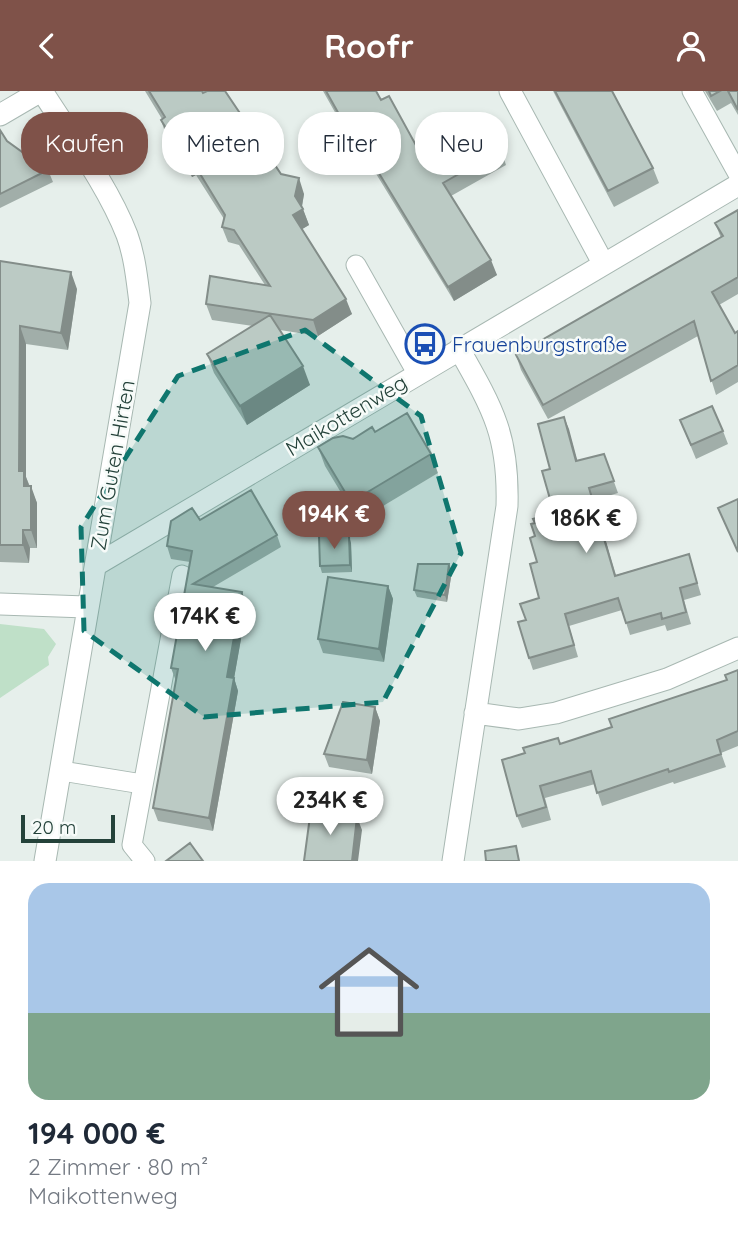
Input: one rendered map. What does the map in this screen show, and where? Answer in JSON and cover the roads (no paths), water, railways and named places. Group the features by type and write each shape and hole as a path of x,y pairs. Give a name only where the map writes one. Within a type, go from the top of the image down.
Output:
{"street":[{"name":"Zum Guten Hirten","path":"0,115 42,91 112,203 127,235 140,303 96,565 86,607 62,771 45,861"},
{"path":"510,91 603,263"},
{"name":"Maikottenweg","path":"96,565 738,185"},
{"path":"453,861 507,506 508,466 502,434 489,401 459,349"},
{"path":"0,604 86,607"},
{"path":"475,713 519,719 556,713 667,679 738,648"}],"lane":[{"path":"692,91 738,174"},
{"name":"Maikottenweg","path":"356,265 417,373"},
{"path":"145,861 132,845 182,575"},
{"path":"62,771 142,784"}],"place":[{"name":"Frauenburgstraße","path":"425,344"}]}
